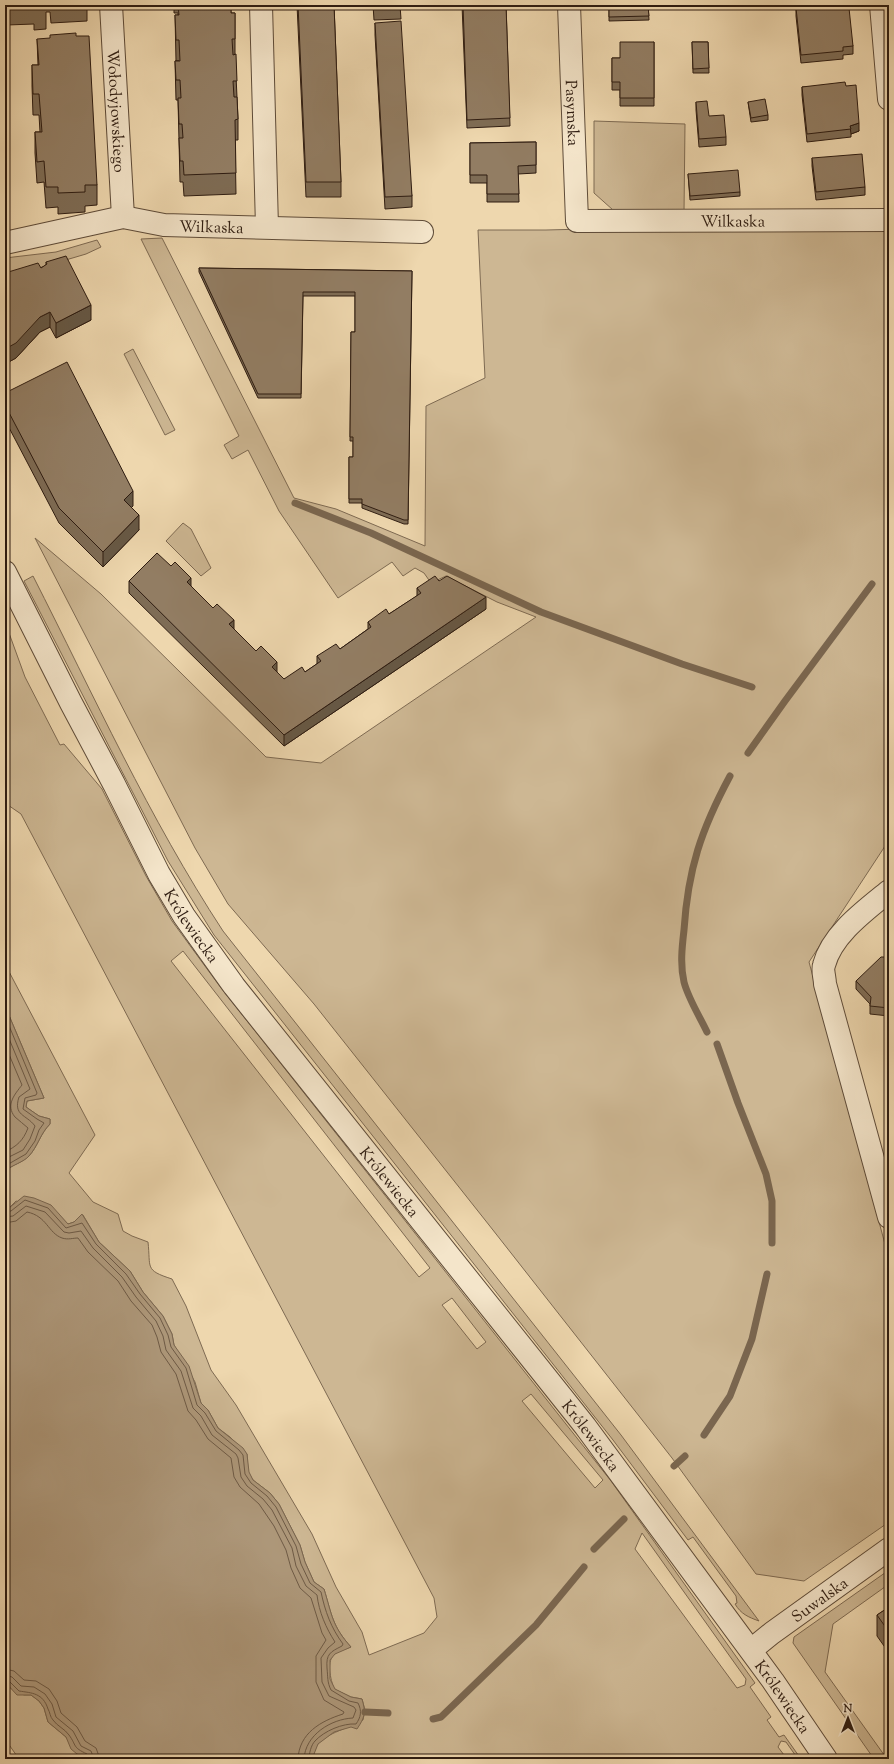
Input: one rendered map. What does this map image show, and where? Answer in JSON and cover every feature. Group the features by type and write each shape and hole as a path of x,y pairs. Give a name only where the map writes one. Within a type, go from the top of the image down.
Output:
{"street":[{"name":"Wołodyjowskiego","path":"111,5 123,217"},
{"path":"261,5 267,227"},
{"name":"Pasymska","path":"568,5 577,221"},
{"path":"881,5 889,99"},
{"name":"Wilkaska","path":"5,243 123,217 164,225 422,232"},
{"name":"Wilkaska","path":"577,221 889,220"},
{"name":"Królewiecka","path":"5,572 159,874 184,916 234,986 585,1426 774,1680 826,1759"},
{"path":"889,890 850,924 836,940 823,966 825,984 889,1217"},
{"name":"Suwalska","path":"751,1650 772,1633 889,1549"}],"shaded area":[{"path":"594,121 685,124 684,212 613,210 594,193"},
{"path":"889,225 889,840 809,962 889,1259 889,1522 804,1581 756,1574 672,1458 489,1225 314,1004 228,904 195,848 35,538 101,594 266,757 321,763 536,617 497,602 446,576 431,583 424,573 415,568 403,576 392,562 338,598 279,511 248,450 232,459 224,445 239,436 141,239 162,238 294,498 336,509 425,546 426,406 485,378 478,230"},
{"path":"97,240 101,247 86,254 5,278 5,258 56,252"},
{"path":"133,349 175,430 165,435 124,354"},
{"path":"183,523 191,529 211,568 201,576 166,541"},
{"path":"33,576 146,801 196,888 223,931 621,1435 759,1621 745,1615 737,1607 735,1604 737,1603 736,1596 693,1537 688,1540 613,1440 214,935 168,861 24,581"},
{"path":"5,622 25,677 60,745 64,744 102,789 146,876 172,921 221,988 611,1481 755,1683 750,1687 771,1717 767,1720 779,1737 784,1735 801,1759 798,1759 786,1742 781,1741 778,1747 787,1759 312,1759 316,1747 321,1740 363,1720 365,1710 362,1699 351,1697 334,1689 330,1670 331,1660 336,1653 351,1647 336,1626 324,1589 314,1582 305,1562 300,1545 279,1504 270,1493 253,1480 248,1472 247,1454 230,1437 218,1428 208,1410 201,1403 195,1382 174,1345 172,1334 163,1316 143,1292 130,1271 99,1242 83,1215 74,1222 68,1224 59,1215 16,1201 9,1208 5,1209 5,1171 29,1156 50,1124 50,1119 39,1116 26,1107 27,1101 44,1098 5,1006 5,964 95,1135 69,1173 93,1202 118,1214 123,1231 148,1242 151,1267 157,1273 172,1279 186,1306 211,1370 236,1405 312,1534 336,1587 362,1632 369,1655 424,1633 437,1617 434,1598 21,814 5,803","holes":["183,951 430,1268 419,1277 171,961","452,1298 486,1342 477,1349 442,1305","531,1394 603,1480 595,1488 522,1401","642,1533 746,1679 745,1685 737,1688 635,1549"]},
{"path":"889,1570 889,1584 833,1624 825,1672 887,1759 874,1759 793,1643 794,1637"},
{"path":"5,1682 9,1687 24,1695 31,1695 39,1701 44,1708 48,1722 66,1737 77,1754 89,1759 19,1759 5,1739"}],"water":[{"path":"5,1006 44,1098 27,1101 26,1107 39,1116 50,1119 50,1124 29,1156 5,1171"},
{"path":"24,1196 34,1198 51,1205 68,1224 74,1222 82,1214 99,1242 130,1271 143,1292 163,1316 172,1334 174,1345 189,1366 201,1403 208,1410 218,1428 243,1448 247,1454 249,1472 253,1480 270,1493 279,1504 300,1545 305,1562 314,1582 324,1589 336,1626 351,1647 335,1654 330,1660 330,1679 335,1689 351,1697 362,1699 364,1711 362,1721 357,1729 351,1727 334,1732 318,1744 312,1759 89,1759 77,1754 71,1749 66,1737 48,1722 44,1708 39,1701 31,1695 17,1695 5,1682 5,1209 9,1208"}],"building":[{"path":"34,5 46,5 46,8 34,9"},
{"path":"178,5 231,5 231,13 235,13 235,39 232,39 233,55 236,54 237,81 233,81 234,97 237,97 238,119 235,120 236,173 184,175 183,161 180,161 179,138 183,138 182,124 179,124 178,98 181,98 180,80 176,80 175,61 180,61 179,40 176,40 175,15 179,15"},
{"path":"298,5 334,5 341,182 306,182"},
{"path":"373,5 400,5 401,7 374,8"},
{"path":"463,5 506,5 510,118 467,120"},
{"path":"609,5 648,5 649,16 609,17"},
{"path":"839,5 840,9 849,8 853,46 843,47 843,51 801,55 796,8"},
{"path":"401,21 412,196 385,197 375,23"},
{"path":"76,33 76,36 89,36 97,185 85,185 85,192 58,193 58,187 46,187 44,161 37,162 35,132 42,132 39,94 33,94 32,65 39,65 37,39 50,38 50,35"},
{"path":"620,42 654,42 654,98 620,98 620,82 612,82 612,58 620,58"},
{"path":"692,42 708,42 709,68 693,69"},
{"path":"845,82 846,86 856,85 859,123 850,126 851,129 807,134 802,87"},
{"path":"765,99 768,115 751,118 748,102"},
{"path":"707,101 709,116 724,115 726,137 699,139 696,102"},
{"path":"536,142 536,165 518,166 519,194 487,194 487,175 470,175 470,143"},
{"path":"862,154 865,187 816,192 812,158"},
{"path":"738,170 740,192 690,196 688,174"},
{"path":"66,256 91,305 56,323 50,312 40,317 16,343 5,349 5,273 38,263 41,268 47,264 46,262"},
{"path":"199,268 412,271 408,520 404,520 362,504 362,499 349,499 349,457 353,457 353,437 350,437 351,332 355,332 355,292 303,292 301,394 258,394"},
{"path":"67,362 133,491 124,500 139,515 103,552 59,508 5,405 5,393"},
{"path":"157,553 171,566 175,562 191,578 187,582 213,608 217,604 234,620 229,624 256,651 261,646 277,662 272,667 284,679 302,667 305,672 321,661 317,656 336,644 340,649 371,627 368,622 386,609 389,614 421,593 417,588 435,576 439,581 447,576 486,597 284,735 129,581"},
{"path":"881,957 889,957 889,1008 870,1006 871,997 856,981"},
{"path":"889,1607 889,1632 877,1615"}],"waterway":[{"path":"295,503 371,533 541,612 682,664 752,687"},
{"path":"748,753 872,584"},
{"path":"707,1032 691,1001 684,982 682,963 686,908 698,850 711,814 730,776"},
{"path":"717,1044 766,1174 772,1201 772,1243"},
{"path":"704,1435 730,1396 752,1339 767,1274"},
{"path":"674,1466 685,1456"},
{"path":"594,1549 624,1519"},
{"path":"433,1719 441,1717 536,1625 584,1567"},
{"path":"365,1712 388,1713"}]}
